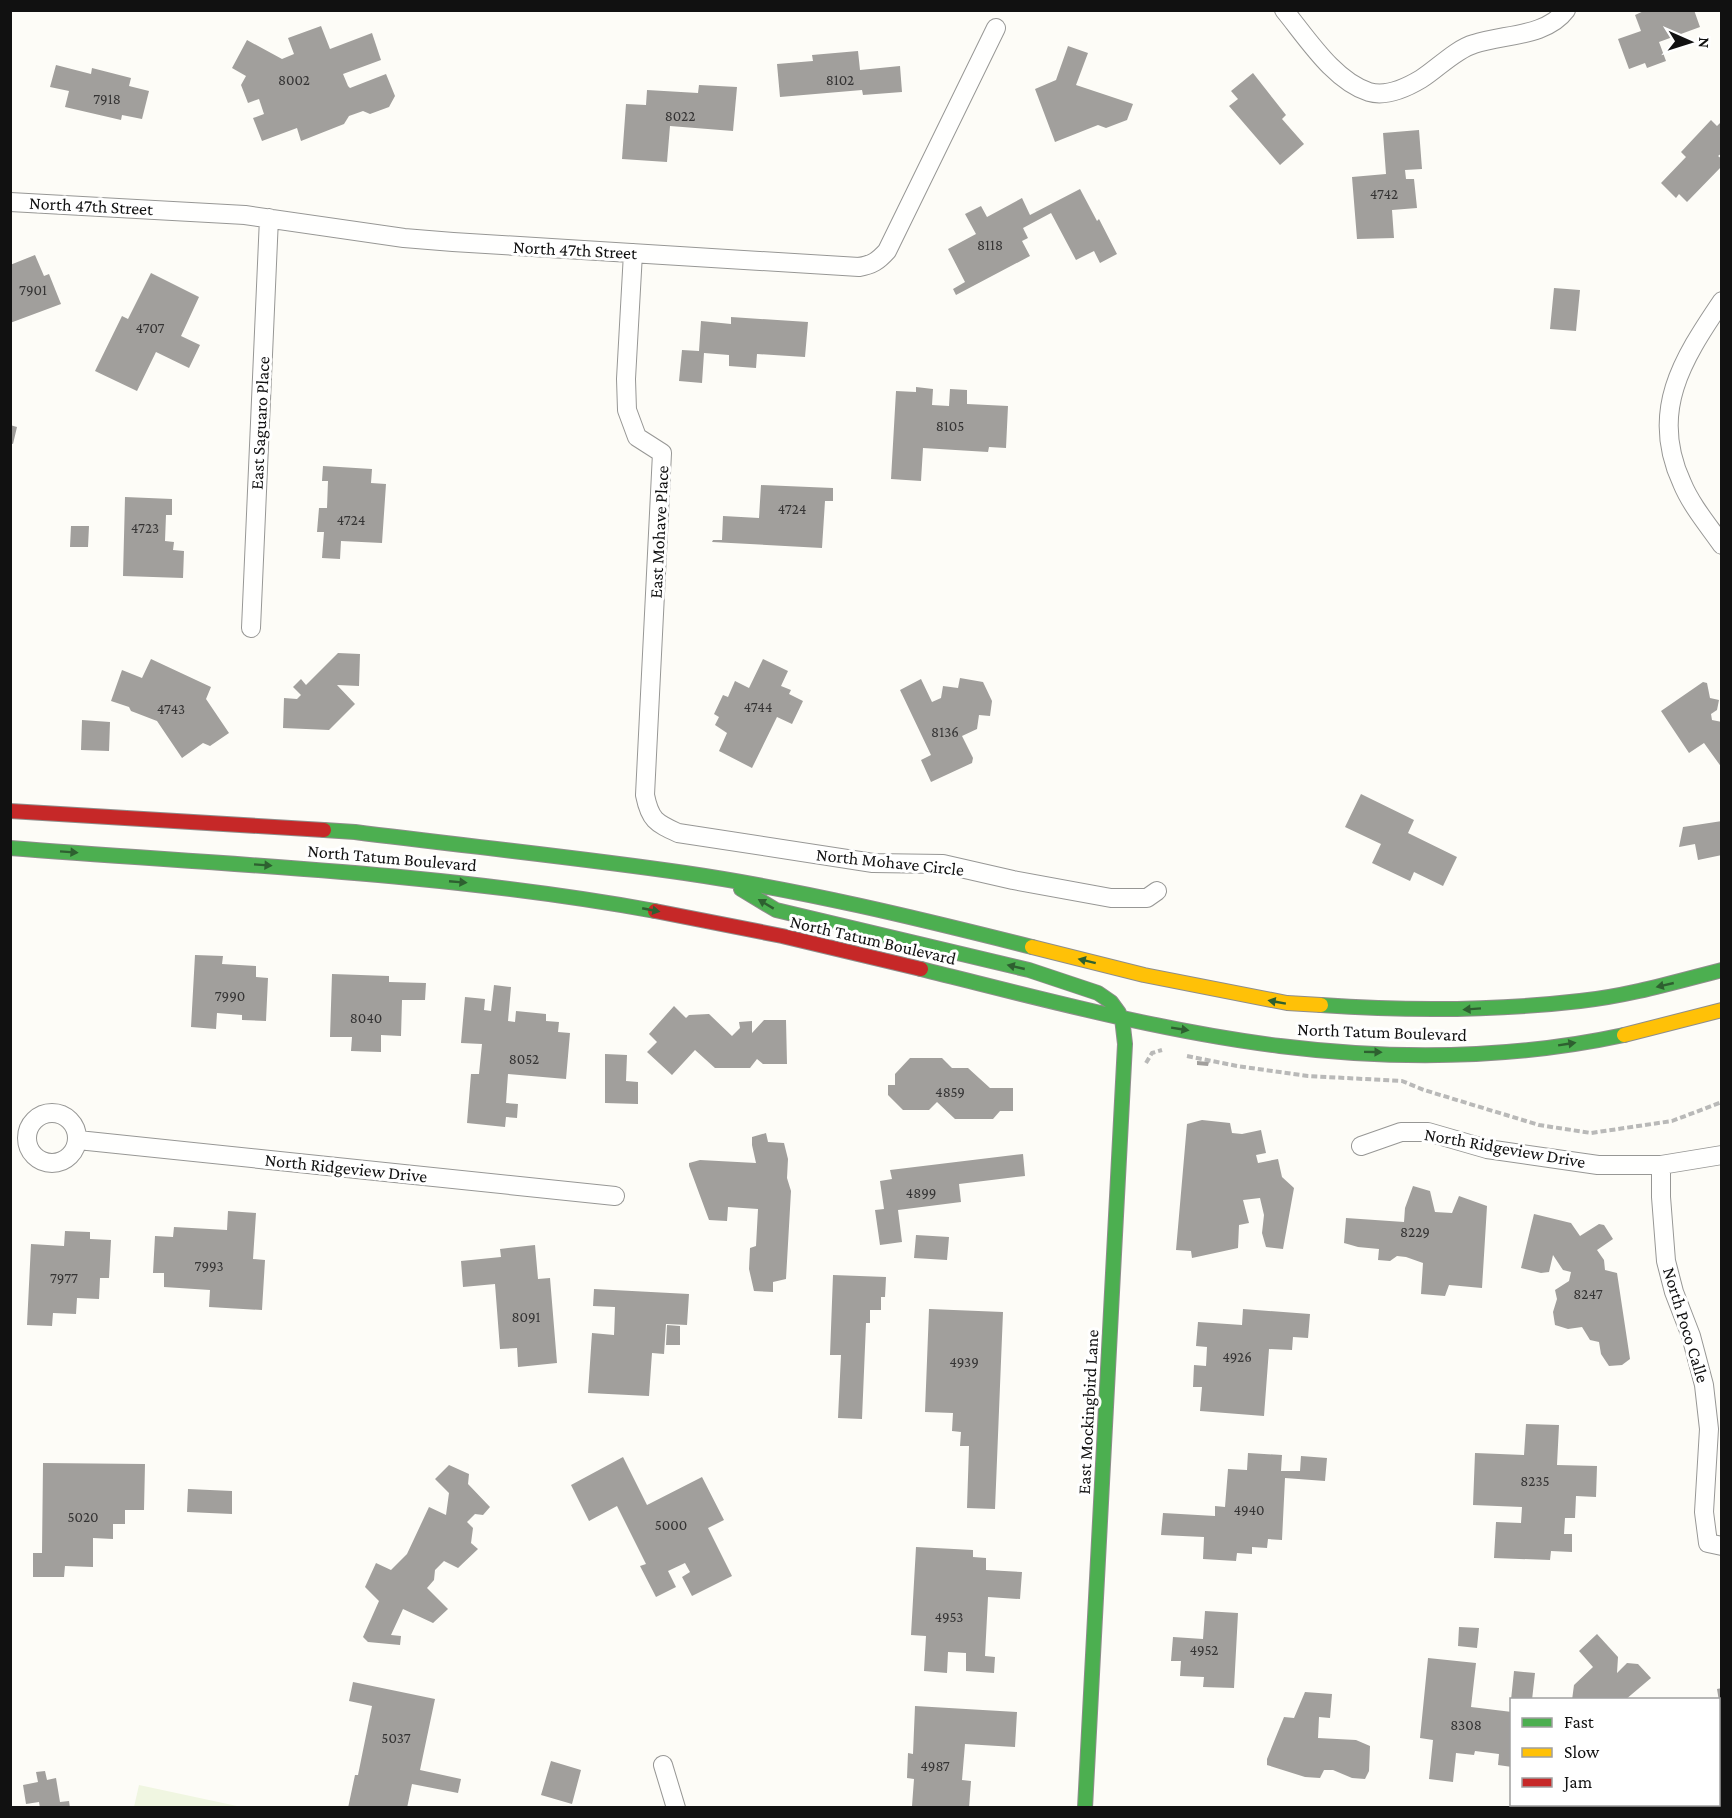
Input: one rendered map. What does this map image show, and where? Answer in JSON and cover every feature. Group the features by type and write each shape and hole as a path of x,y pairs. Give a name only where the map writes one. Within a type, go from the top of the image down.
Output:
{"main road":[{"name":"North Tatum Boulevard","path":"10,811 355,832 724,879 940,924 1144,975 1287,1003 1390,1010 1454,1010 1570,1002 1641,990 1722,970"},
{"name":"North Tatum Boulevard","path":"10,848 273,866 475,884 637,908 777,935 1122,1018 1286,1047 1341,1052 1442,1054 1544,1047 1594,1040 1684,1021 1722,1010"},
{"path":"724,879 776,910 1029,970 1081,986 1098,993 1111,1002 1122,1018"},
{"name":"East Mockingbird Lane","path":"1085,1808 1125,1044 1122,1018"}],"street":[{"path":"1284,10 1335,73 1370,92 1396,92 1420,80 1471,45 1536,30 1559,20 1566,10"},
{"name":"North 47th Street","path":"10,202 245,215 404,238 870,266 887,251 996,28"},
{"name":"East Saguaro Place","path":"251,628 269,219"},
{"name":"East Mohave Place","path":"633,253 626,379 627,410 637,437 662,453 645,795 648,810 657,823"},
{"path":"1722,302 1679,371 1670,399 1668,433 1681,483 1698,513 1722,545"},
{"name":"North Mohave Circle","path":"657,823 678,833 858,861 942,864 1112,898 1148,898 1157,891"},
{"path":"50,1113 66,1117 73,1123 78,1140 72,1155 66,1160 50,1164 36,1158 19,1136 34,1121 50,1113"},
{"name":"North Ridgeview Drive","path":"1361,1146 1401,1132 1428,1132 1487,1149 1598,1165 1661,1164 1722,1155"},
{"name":"North Ridgeview Drive","path":"78,1140 615,1196"},
{"name":"North Poco Calle","path":"1661,1164 1666,1261 1674,1292 1691,1336 1704,1385 1709,1429 1704,1512 1708,1543 1722,1546"},
{"path":"663,1765 676,1808"}],"path":[{"path":"1144,1066 1152,1053 1160,1049 1167,1051"},
{"path":"1184,1055 1308,1077 1401,1081 1539,1125 1591,1133 1672,1121 1722,1102"}],"green space":[{"path":"139,1785 237,1806 237,1807 134,1807"}],"building":[{"path":"1646,10 1694,10 1700,27 1659,42 1666,61 1647,68 1645,63 1629,69 1618,39 1641,31 1635,15"},
{"path":"321,26 330,49 372,33 381,60 343,74 350,88 386,74 395,96 389,107 370,114 363,111 349,116 344,124 301,141 297,128 262,141 253,118 264,114 259,99 248,103 241,85 246,76 232,68 247,40 282,59 294,54 288,38"},
{"path":"1068,46 1088,53 1076,85 1133,104 1127,120 1106,128 1098,125 1055,142 1035,89 1056,80"},
{"path":"858,51 860,70 900,66 902,92 863,95 862,90 780,97 777,64 813,61 812,55"},
{"path":"56,65 91,74 92,68 131,78 129,86 149,91 142,119 122,115 121,120 65,107 69,91 50,87"},
{"path":"1253,73 1286,115 1282,119 1304,144 1280,165 1229,106 1238,99 1231,91"},
{"path":"699,85 737,87 733,131 670,126 667,162 622,159 626,104 646,105 647,90 698,93"},
{"path":"1711,120 1717,126 1722,121 1722,153 1718,156 1722,159 1722,166 1687,202 1679,194 1676,198 1661,183 1686,157 1681,152"},
{"path":"1419,130 1422,169 1405,170 1406,179 1414,179 1417,208 1392,210 1394,238 1357,239 1352,177 1386,174 1383,133"},
{"path":"1080,189 1117,254 1100,263 1094,251 1076,260 1051,213 1023,228 1028,238 1022,241 1030,256 956,295 953,289 965,282 948,249 976,234 965,214 981,206 987,217 1022,198 1030,215"},
{"path":"35,255 44,276 49,274 61,304 10,323 10,265"},
{"path":"151,273 199,297 181,336 200,345 189,368 156,352 137,391 95,371 122,316 128,319"},
{"path":"1554,288 1580,290 1576,331 1550,329"},
{"path":"731,317 808,322 805,357 757,354 756,368 729,366 729,355 704,353 702,383 679,381 682,350 699,351 701,321 731,324"},
{"path":"916,387 933,389 932,405 949,406 950,389 967,390 967,404 1008,406 1006,448 989,447 988,452 923,448 921,481 891,479 896,391 916,392"},
{"path":"10,425 17,427 13,444 10,443"},
{"path":"323,466 372,469 371,483 386,484 382,543 341,541 340,559 322,558 324,532 317,532 319,508 327,508 328,481 322,481"},
{"path":"761,485 833,488 833,501 825,501 822,548 712,542 722,540 723,516 759,518"},
{"path":"125,497 172,499 172,515 166,515 165,541 174,542 173,550 184,551 183,578 123,576"},
{"path":"71,526 89,526 88,547 70,547"},
{"path":"338,653 360,654 359,686 337,685 355,704 329,730 283,728 284,698 297,699 301,695 293,687 301,679 306,685"},
{"path":"151,659 211,687 206,699 229,733 210,746 203,743 182,758 157,721 111,701 122,670 142,678"},
{"path":"763,659 788,671 781,686 791,690 789,694 803,701 792,724 777,717 752,768 719,751 727,733 715,725 719,717 714,714 723,695 728,697 735,681 749,688"},
{"path":"960,678 983,682 992,701 990,716 979,715 977,729 962,736 973,758 972,763 931,782 921,760 931,755 900,690 921,679 932,702 941,698 943,686 958,688"},
{"path":"1703,682 1707,683 1710,698 1719,700 1717,710 1711,714 1712,720 1722,722 1722,768 1704,743 1689,753 1661,711"},
{"path":"82,720 110,722 109,751 81,750"},
{"path":"1361,794 1414,820 1408,833 1457,857 1443,886 1414,872 1410,881 1372,863 1381,844 1345,827"},
{"path":"1722,821 1722,855 1698,860 1695,844 1679,847 1683,827"},
{"path":"195,955 223,956 222,964 256,966 256,977 268,978 266,1021 242,1020 242,1015 217,1013 216,1029 191,1027"},
{"path":"332,974 389,976 389,982 426,983 425,1000 402,1000 401,1036 381,1035 381,1052 351,1051 352,1037 330,1037"},
{"path":"494,985 511,987 508,1021 515,1022 516,1011 546,1014 546,1021 559,1022 558,1032 570,1033 566,1079 508,1074 506,1103 518,1104 517,1118 506,1117 505,1127 467,1123 471,1074 479,1074 482,1044 461,1043 465,997 485,999 484,1010 491,1011"},
{"path":"674,1006 686,1018 689,1015 709,1014 732,1036 740,1028 739,1022 752,1021 752,1033 764,1020 786,1020 787,1064 763,1064 757,1059 750,1068 715,1068 695,1050 672,1075 647,1052 657,1042 649,1034"},
{"path":"605,1054 627,1055 626,1081 638,1082 638,1104 605,1103"},
{"path":"910,1058 942,1058 952,1068 968,1068 990,1088 1013,1088 1013,1111 1000,1111 993,1119 955,1119 937,1102 929,1110 903,1110 888,1095 888,1085 895,1085 895,1074"},
{"path":"1197,1061 1209,1062 1208,1066 1197,1065"},
{"path":"1202,1120 1230,1123 1232,1133 1242,1134 1261,1130 1266,1153 1256,1155 1258,1163 1278,1159 1282,1177 1294,1188 1283,1249 1266,1247 1262,1233 1264,1215 1260,1198 1243,1200 1249,1223 1239,1225 1238,1248 1192,1258 1191,1251 1176,1250 1187,1124"},
{"path":"766,1133 768,1142 784,1143 788,1159 787,1178 791,1191 786,1279 773,1282 773,1292 754,1291 749,1269 750,1248 756,1246 758,1209 728,1207 727,1221 709,1220 689,1166 689,1163 700,1160 756,1163 752,1137"},
{"path":"1023,1154 1025,1176 959,1184 961,1202 898,1210 902,1242 880,1245 875,1210 884,1209 880,1181 892,1179 890,1170"},
{"path":"1413,1186 1430,1191 1435,1212 1452,1213 1459,1196 1487,1206 1482,1288 1449,1285 1445,1296 1421,1294 1423,1263 1397,1256 1390,1261 1378,1260 1379,1249 1344,1243 1346,1218 1404,1222 1405,1208"},
{"path":"228,1211 256,1213 253,1259 265,1260 262,1310 209,1307 210,1290 164,1287 164,1273 153,1273 155,1236 173,1237 174,1227 227,1230"},
{"path":"1534,1214 1571,1223 1580,1236 1599,1224 1604,1225 1613,1239 1597,1250 1604,1260 1605,1270 1617,1273 1630,1359 1622,1365 1609,1366 1601,1354 1599,1342 1590,1340 1582,1327 1568,1329 1555,1325 1553,1312 1557,1299 1555,1290 1569,1281 1571,1272 1563,1270 1553,1255 1549,1272 1541,1273 1521,1268"},
{"path":"65,1231 90,1232 90,1239 111,1240 109,1278 100,1278 99,1299 77,1298 76,1314 53,1313 52,1326 27,1325 31,1244 64,1246"},
{"path":"916,1235 949,1237 947,1260 914,1258"},
{"path":"535,1245 538,1279 550,1278 557,1363 518,1367 517,1348 500,1349 495,1284 463,1287 461,1261 501,1257 500,1249"},
{"path":"833,1275 886,1277 885,1297 881,1297 881,1310 870,1310 870,1323 866,1323 862,1419 838,1418 841,1355 830,1355"},
{"path":"594,1289 689,1294 687,1325 666,1324 664,1354 652,1353 649,1396 588,1393 592,1333 614,1335 615,1307 593,1306"},
{"path":"929,1309 1003,1312 995,1509 967,1508 969,1446 960,1446 961,1432 952,1431 953,1413 925,1412"},
{"path":"1243,1309 1310,1314 1308,1338 1293,1337 1292,1350 1269,1349 1264,1416 1200,1411 1202,1387 1193,1387 1194,1365 1206,1366 1207,1347 1196,1346 1198,1322 1242,1325"},
{"path":"667,1325 680,1326 680,1345 666,1345"},
{"path":"1526,1424 1559,1425 1557,1465 1597,1466 1596,1497 1576,1496 1575,1518 1565,1518 1564,1534 1572,1534 1572,1552 1551,1551 1550,1560 1494,1558 1496,1522 1521,1523 1522,1507 1473,1505 1475,1453 1524,1455"},
{"path":"1248,1453 1282,1455 1281,1471 1300,1471 1301,1456 1327,1458 1325,1481 1285,1478 1282,1540 1268,1539 1267,1548 1252,1547 1252,1554 1237,1553 1236,1561 1203,1559 1204,1537 1161,1535 1163,1513 1215,1516 1215,1506 1225,1507 1228,1469 1247,1470"},
{"path":"623,1457 647,1505 702,1477 724,1520 708,1528 732,1576 692,1596 682,1577 690,1572 685,1563 668,1571 676,1587 656,1597 640,1566 646,1564 617,1506 589,1521 571,1485"},
{"path":"43,1463 145,1464 144,1510 125,1510 125,1524 113,1524 113,1539 93,1538 93,1567 65,1566 64,1577 33,1577 33,1553 42,1553"},
{"path":"449,1465 469,1474 468,1484 490,1507 483,1515 475,1514 467,1522 473,1528 471,1543 478,1549 458,1568 444,1561 435,1570 434,1580 427,1588 448,1609 433,1623 403,1609 391,1635 401,1636 400,1645 368,1642 363,1637 379,1601 365,1587 376,1563 391,1570 407,1554 429,1507 446,1515 449,1493 435,1479"},
{"path":"188,1489 232,1491 232,1514 187,1512"},
{"path":"916,1547 973,1550 973,1557 986,1558 986,1570 1022,1572 1020,1599 988,1597 985,1656 995,1657 994,1673 966,1671 966,1653 948,1652 947,1673 924,1671 926,1636 911,1635"},
{"path":"1205,1611 1238,1613 1234,1688 1203,1687 1204,1677 1180,1676 1181,1661 1171,1661 1173,1637 1203,1639"},
{"path":"1459,1627 1479,1628 1477,1648 1458,1646"},
{"path":"1597,1634 1618,1657 1617,1673 1627,1663 1638,1664 1651,1678 1627,1698 1572,1698 1574,1685 1593,1667 1579,1651"},
{"path":"1428,1658 1476,1663 1471,1707 1510,1712 1510,1767 1498,1765 1499,1754 1475,1751 1474,1755 1456,1753 1453,1782 1429,1779 1433,1740 1420,1738"},
{"path":"1514,1671 1535,1673 1532,1698 1511,1698"},
{"path":"353,1682 435,1699 420,1770 461,1779 458,1793 412,1784 407,1808 348,1808 355,1775 358,1775 372,1706 349,1701"},
{"path":"1722,1688 1722,1707 1720,1707 1717,1689"},
{"path":"1305,1692 1332,1694 1330,1718 1319,1717 1318,1738 1356,1740 1370,1746 1369,1771 1365,1779 1352,1778 1333,1770 1324,1770 1320,1778 1305,1777 1267,1765 1267,1759 1284,1717 1294,1718"},
{"path":"915,1706 1017,1712 1015,1747 965,1744 962,1780 971,1781 969,1808 912,1806 914,1779 907,1778 908,1753 913,1754"},
{"path":"551,1761 581,1770 572,1804 541,1795"},
{"path":"45,1771 47,1780 56,1778 60,1802 69,1801 70,1808 40,1808 39,1802 26,1804 23,1785 38,1782 36,1772"}],"traffic: fast":[{"path":"324,830 644,867 728,880 859,906 1032,947"},
{"path":"10,848 414,878 575,898 655,911"},
{"path":"741,889 776,910 1029,970 1098,993 1111,1002 1119,1013"},
{"path":"921,969 1144,1023 1235,1040 1323,1051 1409,1055 1496,1053 1582,1043 1624,1035"},
{"path":"1321,1005 1450,1009 1515,1007 1616,996 1722,970"},
{"path":"1085,1808 1125,1044 1122,1018"}],"traffic: slow":[{"path":"1032,947 1144,975 1287,1003 1321,1005"},
{"path":"1624,1035 1722,1010"}],"traffic: jam":[{"path":"10,811 324,830"},
{"path":"655,911 782,936 921,969"}]}
